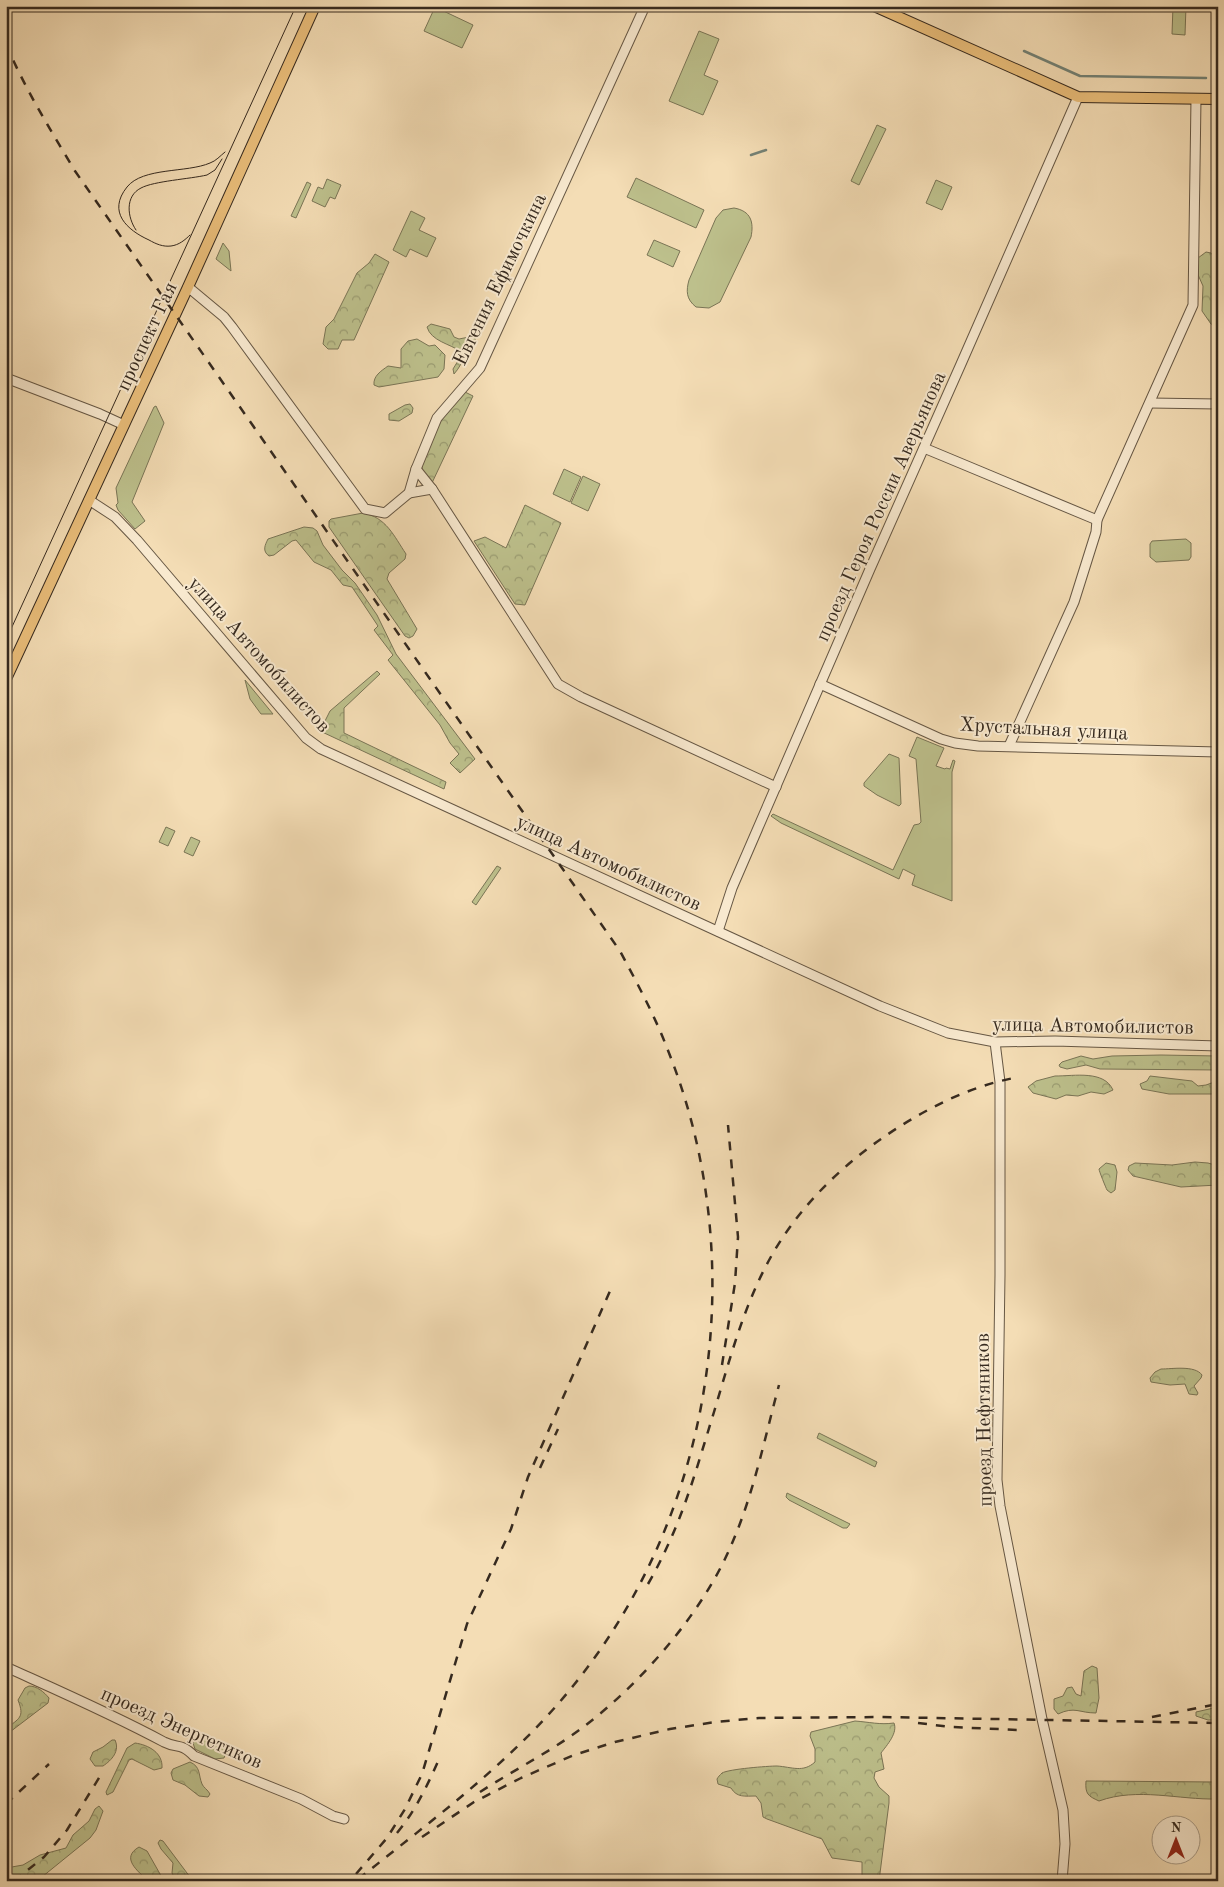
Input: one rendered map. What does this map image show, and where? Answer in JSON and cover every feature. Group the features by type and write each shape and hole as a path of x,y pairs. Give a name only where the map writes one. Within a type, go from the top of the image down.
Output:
{"main road":[{"name":"проспект Гая","path":"6,679 188,288 315,6"},
{"path":"874,6 1078,97 1218,99"}],"street":[{"name":"Евгения Ефимочкина","path":"409,494 416,469 437,418 480,368 645,6"},
{"name":"проезд Героя России Аверьянова","path":"718,931 731,890 1078,97"},
{"path":"1009,746 1074,602 1096,532 1097,520 1193,305 1196,99"},
{"path":"188,288 224,317 365,508 385,513 409,494 432,489"},
{"path":"6,378 100,414 124,426"},
{"path":"1150,403 1218,404"},
{"path":"924,448 1097,520"},
{"path":"416,469 432,489 558,684 581,697 776,787"},
{"name":"улица Автомобилистов","path":"89,500 115,517 137,540 306,738 322,749 913,1020 948,1033 995,1042 1054,1041 1218,1046"},
{"name":"Хрустальная улица","path":"820,684 941,739 955,743 1218,752"},
{"name":"проезд Нефтяников","path":"995,1042 1000,1082 998,1480 1000,1506 1042,1719 1063,1810 1062,1881"},
{"name":"проезд Энергетиков","path":"6,1667 113,1715 168,1744 185,1746 194,1756 301,1799 333,1816 344,1819"}],"green space":[{"path":"1173,6 1186,6 1185,35 1172,34"},
{"path":"435,7 473,25 462,48 424,31"},
{"path":"699,31 719,39 704,75 718,81 703,115 669,101"},
{"path":"877,125 886,129 859,185 851,181"},
{"path":"636,178 704,210 696,228 627,197"},
{"path":"327,179 341,185 335,199 330,197 325,207 312,201 318,187 323,189"},
{"path":"936,180 952,187 942,210 926,203"},
{"path":"307,182 311,184 296,218 291,216"},
{"path":"740,209 750,218 752,227 751,237 720,302 709,308 696,307 690,301 688,295 689,280 716,218 723,210"},
{"path":"411,211 425,218 419,230 436,238 427,257 410,249 406,257 393,250"},
{"path":"654,240 680,251 673,267 647,255"},
{"path":"223,243 229,251 231,271 216,259"},
{"path":"1206,252 1211,253 1214,257 1216,266 1218,327 1211,324 1202,311 1203,286 1195,268 1198,258"},
{"path":"375,254 389,262 354,340 342,340 338,349 328,349 323,344 326,327 334,319 357,273 369,263"},
{"path":"431,324 450,329 454,337 459,339 474,336 476,341 469,348 454,374 453,369 461,356 460,351 432,336 427,327"},
{"path":"417,339 429,346 435,345 445,355 444,369 438,377 379,387 374,385 376,376 388,366 401,368 401,349 408,341"},
{"path":"463,391 473,396 431,485 419,469 439,420"},
{"path":"410,404 413,408 412,413 399,421 389,420 389,414"},
{"path":"156,406 164,423 132,502 145,521 135,529 118,510 116,505 118,503 116,488"},
{"path":"564,469 581,477 570,502 553,494"},
{"path":"583,476 600,484 588,511 571,503"},
{"path":"525,505 561,523 525,605 515,604 474,541 485,537 506,548"},
{"path":"363,513 371,515 384,523 406,554 405,559 389,573 387,579 417,629 413,636 409,638 405,636 329,527 331,519"},
{"path":"304,527 313,528 317,531 323,545 342,570 355,583 377,615 396,654 475,759 460,773 450,763 459,754 440,725 388,660 393,655 374,630 378,626 352,587 343,585 331,570 314,562 296,540 274,555 269,556 265,552 268,539"},
{"path":"1186,539 1191,543 1191,557 1189,560 1156,562 1150,557 1150,544 1152,541"},
{"path":"377,671 380,674 344,708 344,733 446,782 444,789 320,731 330,711"},
{"path":"245,680 273,714 261,714 250,699"},
{"path":"917,737 944,748 936,766 950,769 953,760 955,761 952,772 952,901 912,885 915,875 903,869 899,879 781,823 771,816 773,814 893,870 914,825 921,822 916,759 909,756"},
{"path":"889,754 899,758 901,804 899,806 864,786 864,783"},
{"path":"166,827 175,831 168,846 159,842"},
{"path":"191,837 200,841 193,856 184,852"},
{"path":"497,866 501,868 476,905 472,902"},
{"path":"1081,1056 1093,1059 1112,1056 1218,1056 1218,1070 1100,1069 1086,1065 1067,1069 1059,1065 1062,1062"},
{"path":"1080,1075 1096,1077 1103,1079 1113,1090 1104,1094 1091,1092 1078,1096 1066,1095 1056,1099 1033,1093 1028,1087 1036,1081 1055,1076"},
{"path":"1150,1076 1192,1081 1198,1086 1217,1081 1218,1094 1169,1094 1142,1089 1140,1084 1147,1081"},
{"path":"1195,1162 1218,1166 1218,1185 1181,1187 1133,1176 1128,1170 1129,1166 1135,1163 1172,1165"},
{"path":"1106,1163 1115,1165 1117,1172 1115,1190 1111,1193 1107,1190 1099,1169"},
{"path":"1183,1368 1199,1372 1202,1375 1201,1378 1194,1386 1198,1393 1197,1395 1189,1394 1185,1384 1170,1385 1151,1382 1150,1378 1161,1369"},
{"path":"819,1433 877,1462 875,1467 817,1438"},
{"path":"787,1493 850,1524 847,1528 843,1528 789,1500 786,1497"},
{"path":"1092,1666 1097,1668 1099,1698 1096,1713 1069,1710 1058,1714 1054,1709 1054,1699 1063,1696 1067,1688 1072,1687 1076,1694 1081,1696 1084,1671"},
{"path":"29,1686 38,1688 45,1694 49,1698 48,1703 6,1735 6,1729 20,1717 21,1711 18,1700 25,1688"},
{"path":"1218,1707 1218,1720 1208,1720 1196,1716 1196,1712"},
{"path":"855,1721 879,1724 894,1723 895,1727 891,1739 881,1753 884,1769 875,1772 874,1778 879,1787 889,1796 879,1881 862,1881 862,1862 832,1858 822,1839 763,1817 761,1803 756,1796 739,1795 731,1788 718,1784 717,1779 722,1773 740,1769 777,1766 802,1768 811,1765 815,1762 815,1749 810,1736 811,1732"},
{"path":"199,1737 204,1737 224,1745 227,1750 224,1758 215,1759 195,1749 193,1743"},
{"path":"115,1740 116,1744 114,1755 103,1766 95,1766 90,1759 93,1752"},
{"path":"135,1743 150,1748 158,1754 162,1768 154,1770 132,1759 129,1760 113,1792 107,1795 106,1792 127,1748"},
{"path":"190,1762 198,1769 203,1785 210,1794 208,1797 199,1796 185,1785 173,1780 171,1773 173,1769"},
{"path":"1086,1781 1218,1782 1218,1799 1143,1794 1114,1797 1099,1801 1088,1794"},
{"path":"99,1806 103,1811 96,1830 90,1838 37,1881 6,1881 6,1868 23,1865 40,1855 66,1848 73,1835 89,1821 95,1809"},
{"path":"160,1840 163,1841 193,1881 176,1881 172,1873 173,1863 161,1849 158,1843"},
{"path":"139,1847 147,1851 164,1881 148,1881 136,1869 131,1856"}],"waterway":[{"path":"1024,51 1080,76 1206,78"},
{"path":"751,155 766,150"}],"tram line":[{"path":"6,640 296,6"},
{"path":"190,235 179,243 168,246 162,246 141,236 133,231 122,219 119,212 121,196 127,187 143,176 200,166 214,161 225,152"},
{"path":"136,230 129,213 130,201 136,192 141,188 154,184 207,175 215,170 222,159"}],"railway":[{"path":"6,44 30,93 75,171 620,951 662,1035 693,1128 708,1212 712,1296 706,1380 688,1462 660,1542 622,1617 573,1686 549,1714 498,1765 442,1813 356,1881"},
{"path":"648,1584 667,1547 687,1498 737,1337 757,1283 788,1229 831,1180 881,1139 945,1101 979,1087 1014,1078"},
{"path":"722,1365 735,1283 738,1237 728,1125"},
{"path":"356,1874 387,1838 405,1809 422,1774 467,1624 511,1529 528,1477 610,1291"},
{"path":"480,1792 557,1745 605,1710 649,1667 689,1619 721,1567 733,1541 759,1464 779,1385"},
{"path":"540,1468 558,1429"},
{"path":"1152,1717 1218,1704"},
{"path":"422,1837 474,1802 521,1778 574,1755 615,1742 670,1729 715,1722 759,1718 881,1717 1218,1723"},
{"path":"918,1723 951,1727 1019,1730"},
{"path":"397,1833 416,1806 440,1757"},
{"path":"6,1804 49,1764"},
{"path":"14,1881 44,1857 67,1830 102,1773"}]}
